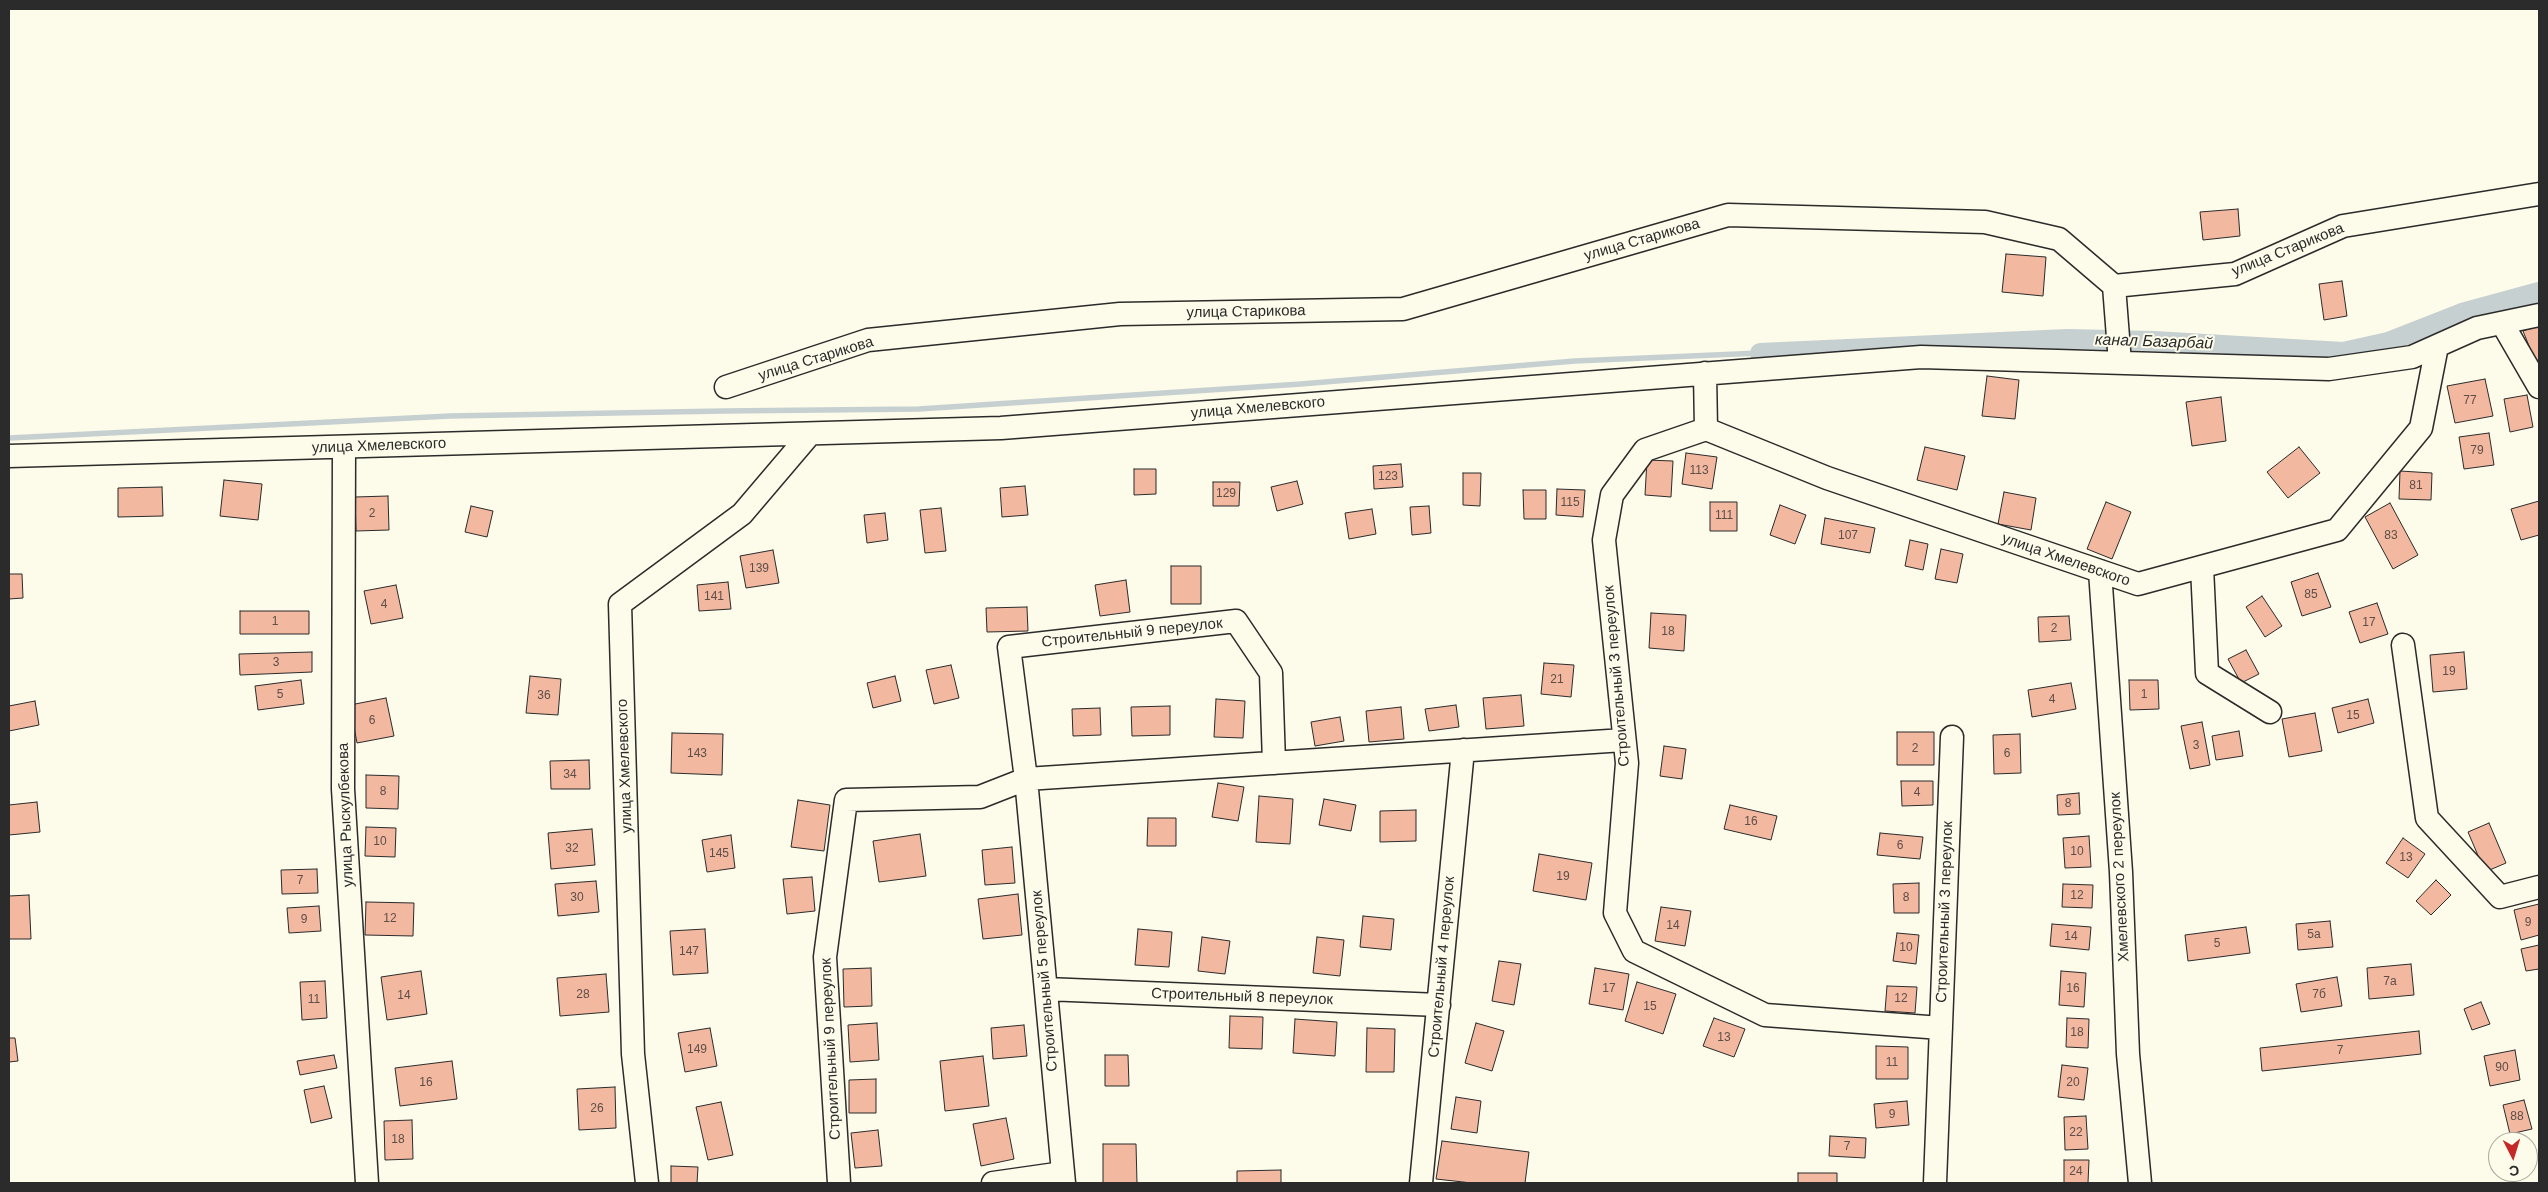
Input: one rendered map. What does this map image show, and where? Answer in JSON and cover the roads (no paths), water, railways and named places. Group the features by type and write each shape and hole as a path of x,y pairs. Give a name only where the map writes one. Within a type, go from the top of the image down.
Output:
{"street":[{"name":"улица Старикова","path":"726,387 868,340 1120,314 1403,308 1728,215 1985,222 2059,239 2114,292 2235,274 2343,226 2539,194"},
{"path":"2114,292 2120,362"},
{"name":"улица Хмелевского","path":"9,456 1001,428 1922,357 2329,368 2412,357 2477,328 2539,315"},
{"path":"2502,323 2539,387"},
{"name":"улица Хмелевского","path":"1706,428 1827,478 2138,584 2337,530 2421,428 2437,346"},
{"path":"1705,373 1706,428"},
{"name":"Строительный 3 переулок","path":"1706,428 1644,450 1612,495 1604,540 1627,763 1615,913 1634,951 1765,1016 1941,1028"},
{"name":"улица Хмелевского","path":"647,1183 633,1054 620,604 742,514 810,434"},
{"name":"улица Рыскулбекова","path":"344,447 343,789 368,1183"},
{"path":"2202,567 2207,673 2270,712"},
{"name":"Хмелевского 2 переулок","path":"2100,571 2121,872 2128,1054 2140,1183"},
{"name":"Строительный 9 переулок","path":"1026,779 1010,647 1236,621 1271,673 1274,763"},
{"path":"2403,645 2427,818 2500,897 2539,887"},
{"name":"Строительный 3 переулок","path":"1935,1183 1952,737"},
{"name":"Строительный 9 переулок","path":"839,1183 825,957 846,800 980,797 1026,779 1624,740"},
{"name":"Строительный 4 переулок","path":"1421,1183 1463,750"},
{"name":"Строительный 5 переулок","path":"1026,779 1064,1178"},
{"name":"Строительный 8 переулок","path":"1046,989 1439,1005"},
{"path":"992,1183 1064,1178"}],"waterway":[{"name":"канал Базарбай","path":"1760,353 2067,339 2154,341 2343,352 2388,342 2462,313 2539,292"},
{"path":"9,438 450,416 919,409 1301,384 1575,361 1760,353"}]}
